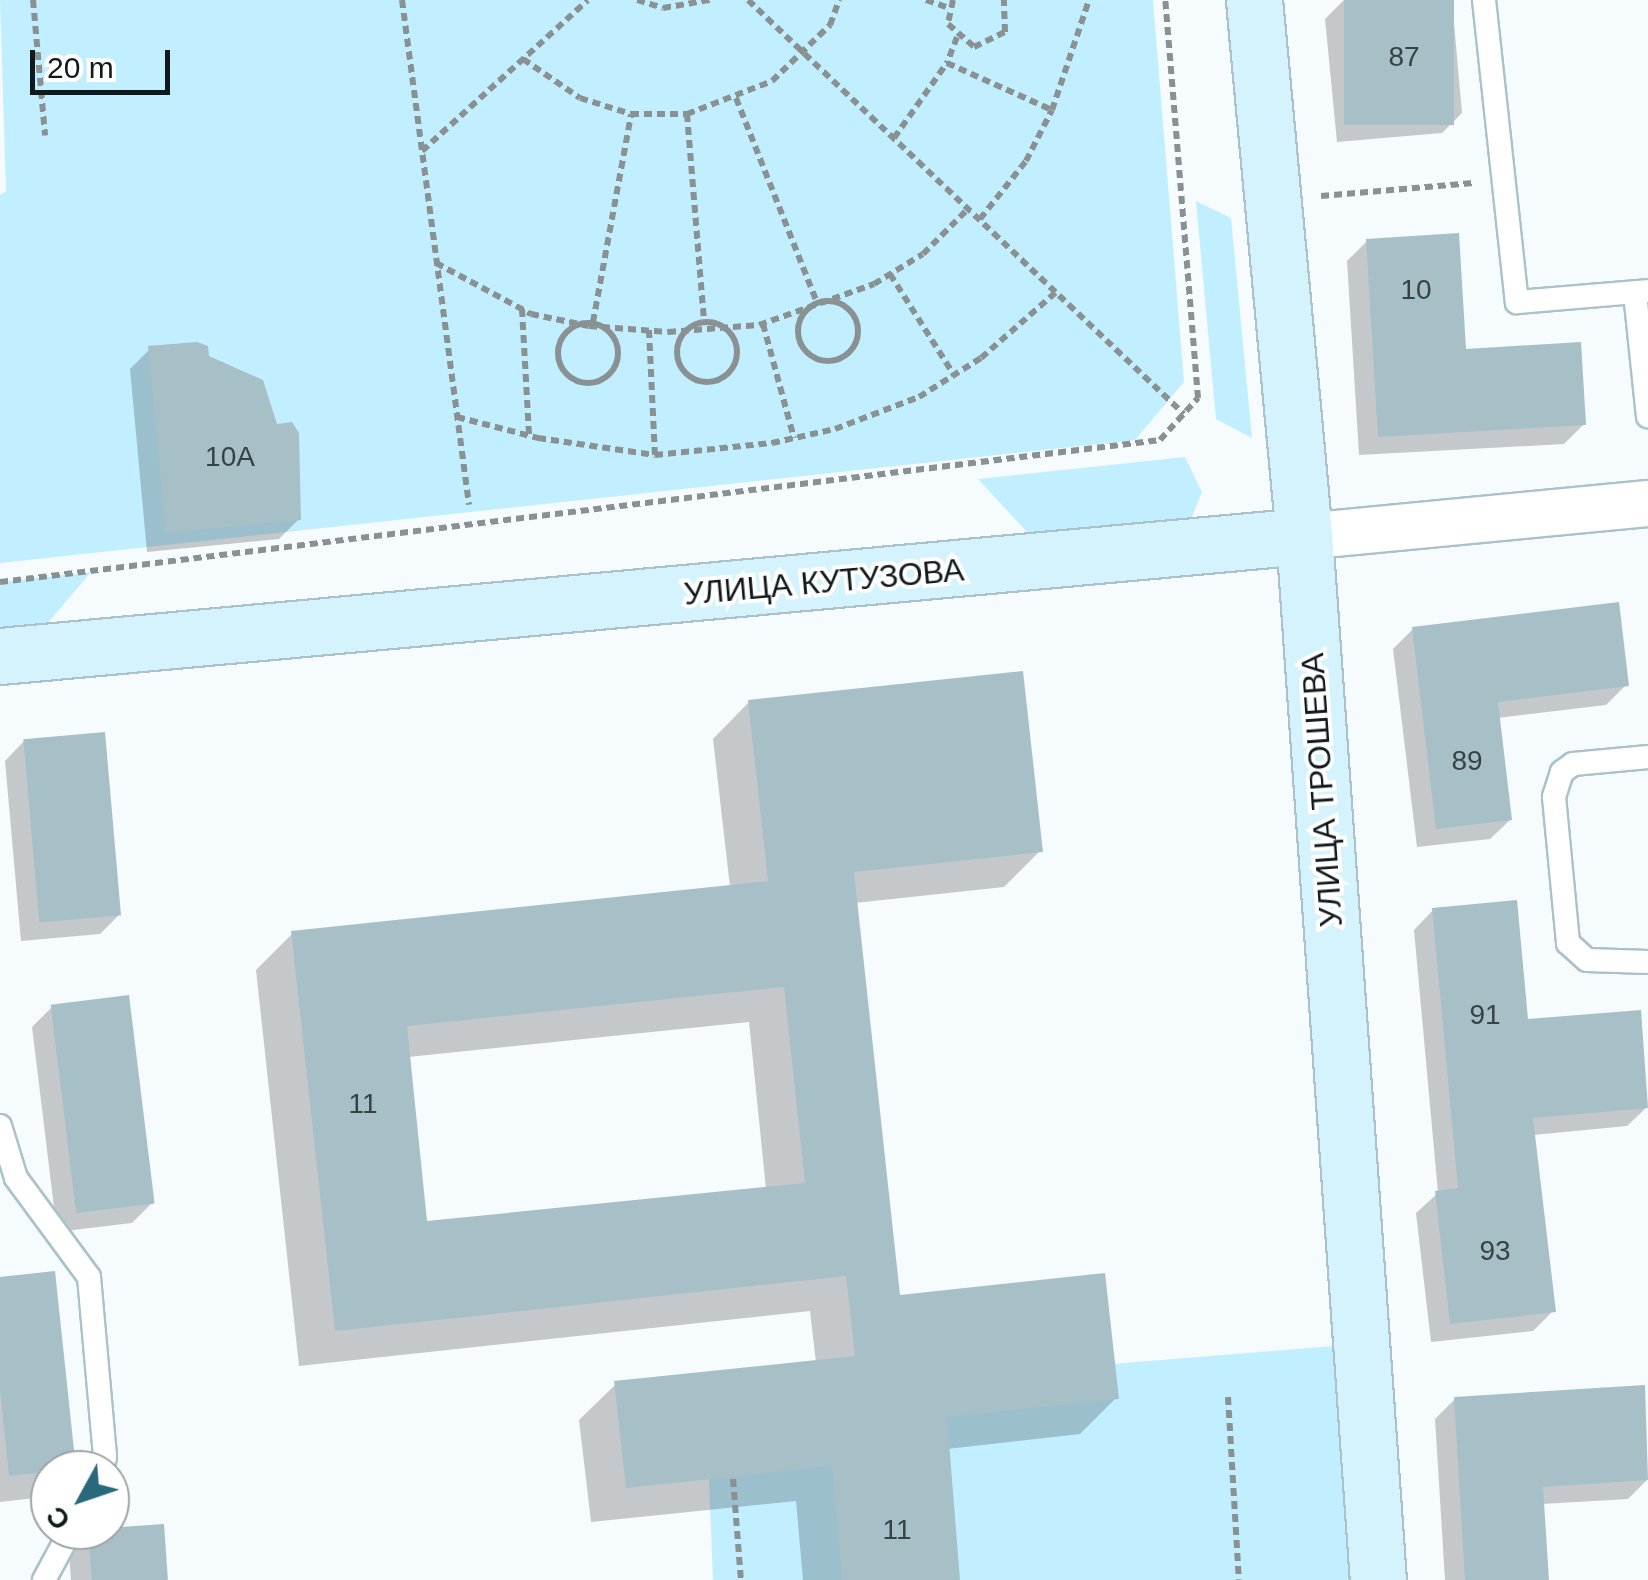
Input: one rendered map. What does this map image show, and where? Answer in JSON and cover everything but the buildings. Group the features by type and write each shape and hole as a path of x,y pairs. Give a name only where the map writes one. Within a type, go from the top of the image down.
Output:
{"street":[{"name":"УЛИЦА ТРОШЕВА","path":"1254,0 1304,536 1378,1580"},
{"name":"УЛИЦА КУТУЗОВА","path":"0,656 1648,503"}],"lane":[{"path":"1484,0 1517,302 1642,292 1648,416"},
{"path":"1648,757 1573,764 1562,772 1554,798 1568,943 1587,960 1648,962"},
{"path":"0,1126 16,1178 89,1277 104,1450"},
{"path":"44,1580 60,1550"}],"path":[{"path":"34,0 45,134"},
{"path":"402,0 469,505"},
{"path":"422,151 588,0"},
{"path":"637,0 662,8 710,0"},
{"path":"748,0 1184,414"},
{"path":"523,59 580,98 631,114 687,114 772,81 830,25 839,0"},
{"path":"894,138 947,63 957,38 951,4 926,0"},
{"path":"957,38 974,47 996,41 1008,20 1004,0"},
{"path":"980,220 1026,161 1052,110 1089,0"},
{"path":"0,582 1160,440 1198,398 1165,0"},
{"path":"947,63 1052,110"},
{"path":"736,98 817,303"},
{"path":"592,322 631,114"},
{"path":"687,114 704,322"},
{"path":"1314,197 1504,180"},
{"path":"436,263 522,309 578,324 649,330 725,328 803,314 890,274 922,254 968,209"},
{"path":"890,274 954,375"},
{"path":"457,417 529,436 656,455 794,438 880,414 954,375 1056,292"},
{"path":"833,301 852,313 858,336 836,361 803,350 797,327 803,314 817,303 833,301"},
{"path":"522,309 529,436"},
{"path":"592,322 604,327 618,345 614,368 584,383 558,360 562,337 578,324 592,322"},
{"path":"704,322 725,328 738,356 714,382 682,370 677,348 686,331 704,322"},
{"path":"763,324 794,438"},
{"path":"649,330 656,455"},
{"path":"1228,1397 1239,1580"},
{"path":"733,1480 742,1580"}],"shaded area":[{"path":"0,0 1153,0 1184,382 1135,440 0,563 0,195 6,191"},
{"path":"1196,201 1231,218 1252,438 1216,419"},
{"path":"1185,457 1202,492 1189,524 1027,532 978,479"},
{"path":"91,572 47,624 0,627 0,582"},
{"path":"1334,1346 1353,1580 713,1580 709,1479 776,1391"}]}
